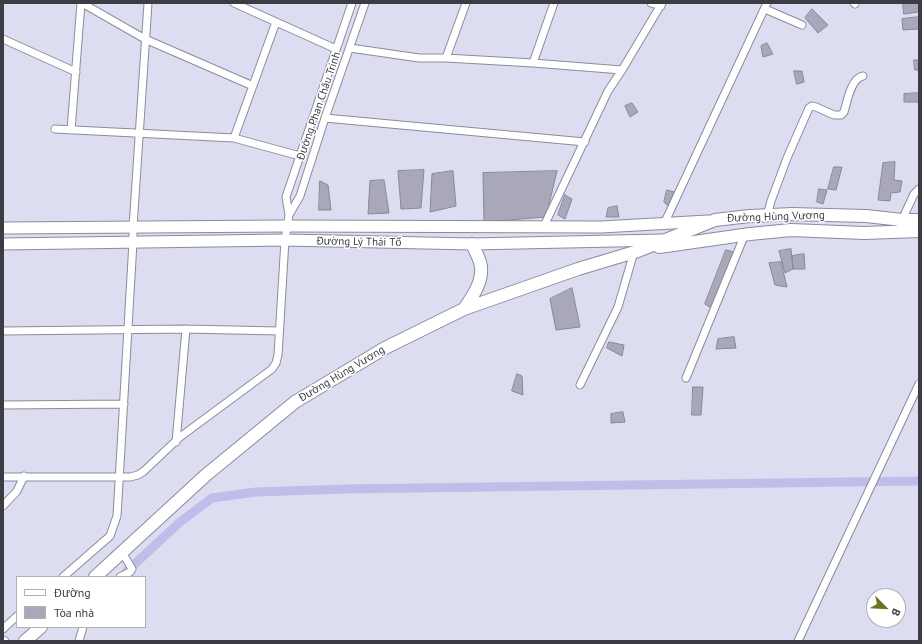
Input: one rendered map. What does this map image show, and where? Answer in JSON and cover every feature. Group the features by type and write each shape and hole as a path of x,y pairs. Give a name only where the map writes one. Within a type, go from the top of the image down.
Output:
{"highway":[{"name":"Đường Hùng Vương","path":"97,576 126,557 206,474 295,402 386,348 464,309 578,269 636,251 715,220 767,216 838,215 919,220"},
{"name":"Đường Hùng Vương","path":"636,251 715,238 791,230 864,233 919,232"},
{"path":"464,309 480,281 482,272 480,262 472,244"},
{"path":"25,641 39,628"}],"main road":[{"name":"Đường Lý Thái Tổ","path":"3,228 133,227 288,220 492,227 544,226 601,228 715,220"},
{"path":"492,227 492,244"},
{"path":"51,228 51,243"},
{"name":"Đường Lý Thái Tổ","path":"3,244 285,240 492,244 715,238"}],"street":[{"path":"71,130 81,3 145,39 253,86"},
{"path":"63,576 110,536 117,516 133,227 148,3"},
{"path":"234,3 336,49"},
{"name":"Đường Phan Châu Trinh","path":"3,476 130,477 138,475 176,442 272,369 276,363 278,355 285,240 288,220 286,197 352,3"},
{"name":"Đường Phan Châu Trinh","path":"288,220 300,196 325,118 365,3"},
{"path":"446,58 466,3"},
{"path":"533,63 554,3"},
{"path":"544,226 608,91 662,4 651,3"},
{"path":"664,224 766,6 802,25"},
{"path":"234,138 276,22"},
{"path":"3,39 76,72"},
{"path":"350,48 419,58 533,63 622,70"},
{"path":"767,216 787,158 809,108 812,106 834,115 841,115 844,112 854,82 863,76"},
{"path":"325,118 585,142"},
{"path":"55,129 234,138 300,156"},
{"path":"902,220 914,194 919,188"},
{"path":"686,378 745,234"},
{"path":"580,385 618,307 636,251"},
{"path":"3,331 186,329 279,331"},
{"path":"176,442 186,329"},
{"path":"798,641 919,384"},
{"path":"3,405 124,404"},
{"path":"3,506 16,491 24,476"},
{"path":"122,576 132,569 126,557"},
{"path":"3,629 16,617"},
{"path":"79,641 83,628"}],"building":[{"path":"903,3 919,3 919,12 904,14"},
{"path":"812,9 828,25 818,33 805,18"},
{"path":"919,17 919,29 903,30 902,19"},
{"path":"767,43 773,54 763,57 761,46"},
{"path":"914,60 919,60 919,70 915,70"},
{"path":"794,71 802,71 804,82 797,84"},
{"path":"919,93 919,102 904,102 904,94"},
{"path":"632,103 638,112 630,117 625,106"},
{"path":"895,162 894,180 902,181 900,192 891,193 890,201 878,200 883,163"},
{"path":"834,167 842,167 836,190 828,189"},
{"path":"424,170 421,208 401,209 398,171"},
{"path":"453,171 456,206 430,212 432,174"},
{"path":"557,171 546,217 484,222 483,173"},
{"path":"384,180 389,213 368,214 370,181"},
{"path":"320,181 328,185 331,210 319,210"},
{"path":"819,189 827,190 823,204 817,202"},
{"path":"667,190 674,192 668,206 664,202"},
{"path":"565,195 572,199 565,219 558,215"},
{"path":"617,206 619,217 606,217 608,208"},
{"path":"791,249 793,269 785,273 779,251"},
{"path":"726,250 734,252 711,308 705,304"},
{"path":"804,254 805,269 793,269 792,256"},
{"path":"781,262 787,287 775,285 769,263"},
{"path":"572,288 580,327 556,330 550,299"},
{"path":"734,337 736,348 716,349 718,339"},
{"path":"609,342 624,345 622,356 607,348"},
{"path":"517,374 522,376 523,395 512,391"},
{"path":"693,387 703,387 701,415 692,415"},
{"path":"623,412 625,422 611,423 611,414"}],"waterway":[{"path":"125,573 180,522 212,498 256,492 345,489 919,481"}]}
